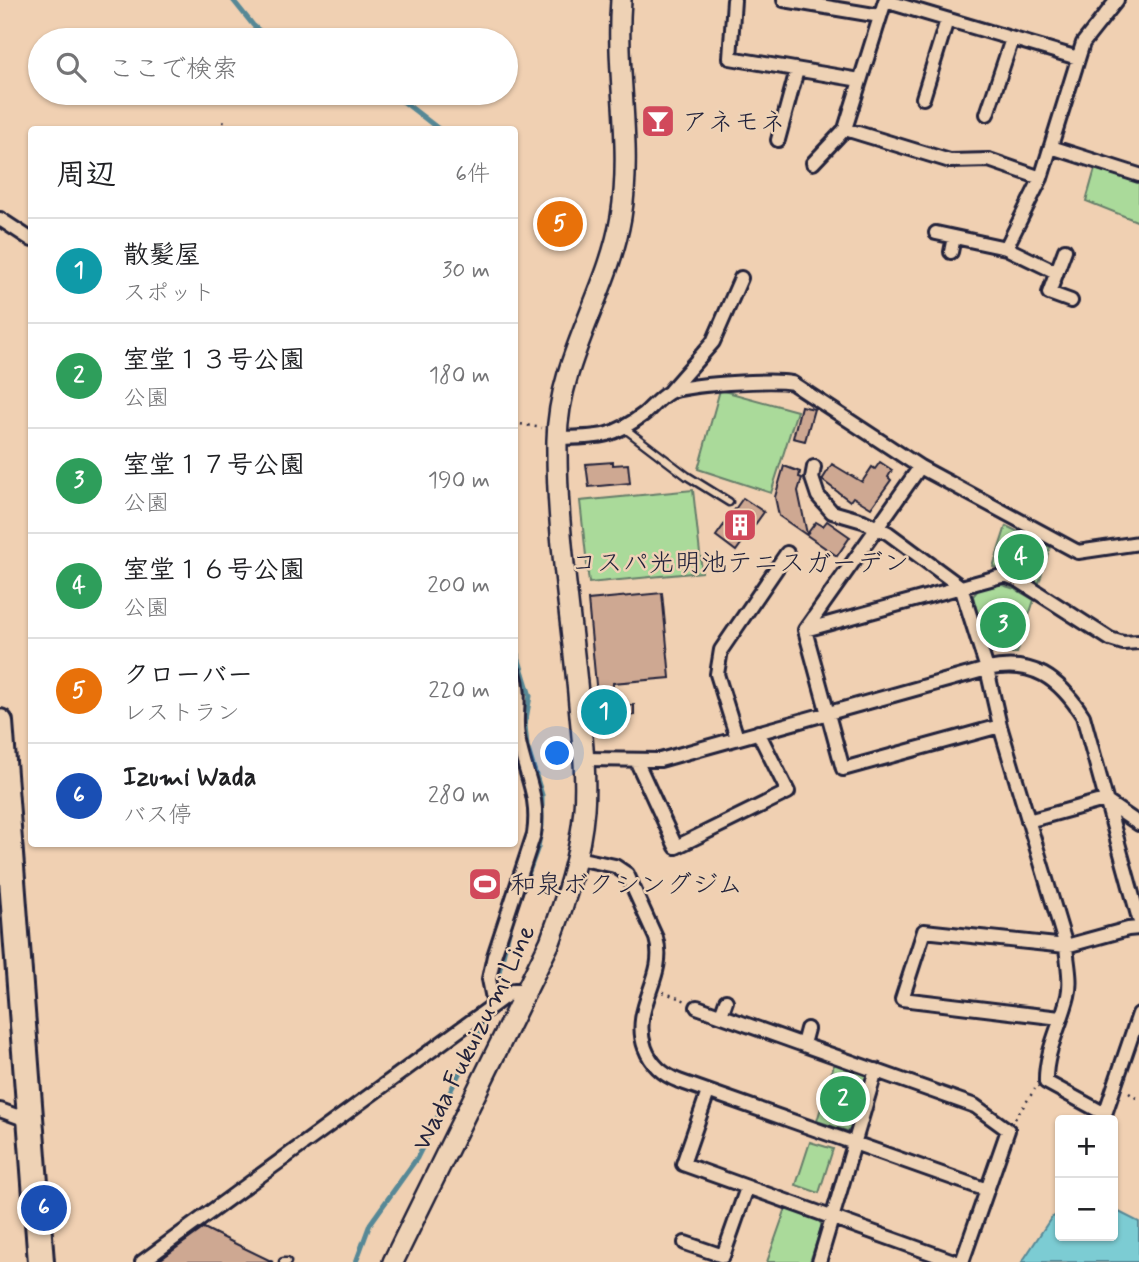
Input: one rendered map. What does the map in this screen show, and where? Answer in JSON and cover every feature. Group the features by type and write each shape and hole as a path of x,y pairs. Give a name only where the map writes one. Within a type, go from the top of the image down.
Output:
{"highway":[{"path":"0,722 5,866 41,1262"}],"main road":[{"name":"Wada Fukuizumi Line","path":"393,1262 550,942 566,901 577,858 584,808 584,759 553,434 566,380 609,264 621,218 625,176 618,32 621,0"}],"street":[{"path":"734,0 730,58 860,80"},
{"path":"783,0 827,3 880,16"},
{"path":"813,163 845,129 885,1 1077,58"},
{"path":"1006,248 1041,178 1083,43 1112,1"},
{"path":"923,98 947,20"},
{"path":"987,114 1012,39"},
{"path":"778,140 797,70"},
{"path":"845,129 950,161 989,160 1041,178"},
{"path":"1051,147 1139,175"},
{"path":"0,219 28,237"},
{"path":"936,233 1006,248 1056,272"},
{"path":"951,252 954,237"},
{"path":"1065,250 1049,293 1071,301"},
{"path":"553,434 605,436 624,428 670,391 713,342 741,278"},
{"path":"670,391 755,380 792,383 920,467 1078,552 1138,545"},
{"path":"814,467 812,478 824,505 832,512 863,521 888,533 961,587 1066,946 1068,995 1046,1068 1046,1082 1105,1114 1139,1014"},
{"path":"920,467 805,630 843,769 1000,726"},
{"path":"737,738 717,674 721,650 787,553"},
{"path":"805,630 1005,575 1018,580 1110,639 1123,643 1139,642"},
{"path":"584,759 660,760 987,669 1003,666 1034,670 1052,679 1068,692 1083,716 1139,919"},
{"path":"494,1004 489,979 494,956 534,834 537,817 535,797 518,736 518,684"},
{"path":"636,760 676,847 788,792 758,732"},
{"path":"1028,821 1097,802 1107,802 1139,824"},
{"path":"577,858 615,866 626,874 659,947 658,964 640,1023 640,1034 647,1055 659,1070 671,1078 708,1092 987,1191"},
{"path":"1060,1018 902,999 924,932 1066,946 1139,928"},
{"path":"142,1262 494,1004 514,990 526,990"},
{"path":"721,1015 726,1001"},
{"path":"697,1007 975,1106 1008,1130 959,1262 683,1164 708,1092"},
{"path":"803,1044 807,1029"},
{"path":"819,1262 876,1070"},
{"path":"0,1110 30,1121"},
{"path":"685,1243 722,1259 747,1188"}],"lane":[{"path":"624,428 687,476 729,502"}],"path":[{"path":"223,126 225,119"},
{"path":"518,424 553,434"},
{"path":"650,987 697,1007"},
{"path":"1008,1130 1036,1087 1046,1082"},
{"path":"1125,1087 1139,1100"}],"green space":[{"path":"1095,169 1139,182 1139,222 1086,201"},
{"path":"720,390 797,411 771,493 698,469"},
{"path":"693,490 702,572 589,583 580,501"},
{"path":"1006,526 1050,547 1039,583 1019,570 993,567"},
{"path":"999,584 1015,589 1034,600 1017,653 992,653 986,649 973,596 978,590"},
{"path":"835,1061 866,1071 868,1077 853,1129 847,1131 817,1121"},
{"path":"810,1142 833,1149 819,1193 796,1185"},
{"path":"786,1208 818,1220 822,1225 810,1262 767,1262"}],"water":[{"path":"1118,1212 1139,1222 1139,1262 1022,1262 1055,1216 1055,1241 1118,1241"}],"building":[{"path":"801,406 814,409 805,441 793,438"},
{"path":"613,462 613,465 628,464 630,483 589,487 586,464"},
{"path":"880,462 892,470 888,477 891,480 871,508 853,497 850,501 822,480 832,464 862,482 872,467 875,469"},
{"path":"784,466 800,472 799,477 802,478 798,491 807,534 816,522 823,526 827,521 850,537 837,556 779,516 775,497"},
{"name":"コスパ光明池テニスガーデン","path":"743,498 764,512 736,551 716,536"},
{"path":"662,593 670,678 613,683 612,706 634,705 634,715 595,719 595,706 598,706 588,600"},
{"path":"204,1228 236,1244 273,1262 157,1262"}],"waterway":[{"path":"233,0 256,28"},
{"path":"408,105 435,126"},
{"path":"499,972 513,916 538,847 542,826 542,795 527,746 525,725 530,696 518,657"},
{"path":"356,1262 370,1224 417,1158 485,1022"}],"place":[{"name":"アネモネ","path":"658,121"},
{"name":"クローバー","path":"560,224"},
{"name":"コスパ光明池テニスガーデン","path":"740,525"},
{"name":"室堂１６号公園","path":"1021,557"},
{"name":"室堂１７号公園","path":"1003,625"},
{"name":"散髪屋","path":"604,712"},
{"name":"和泉ボクシングジム","path":"485,884"},
{"name":"室堂１３号公園","path":"843,1099"},
{"name":"Izumi Wada","path":"44,1208"}]}
